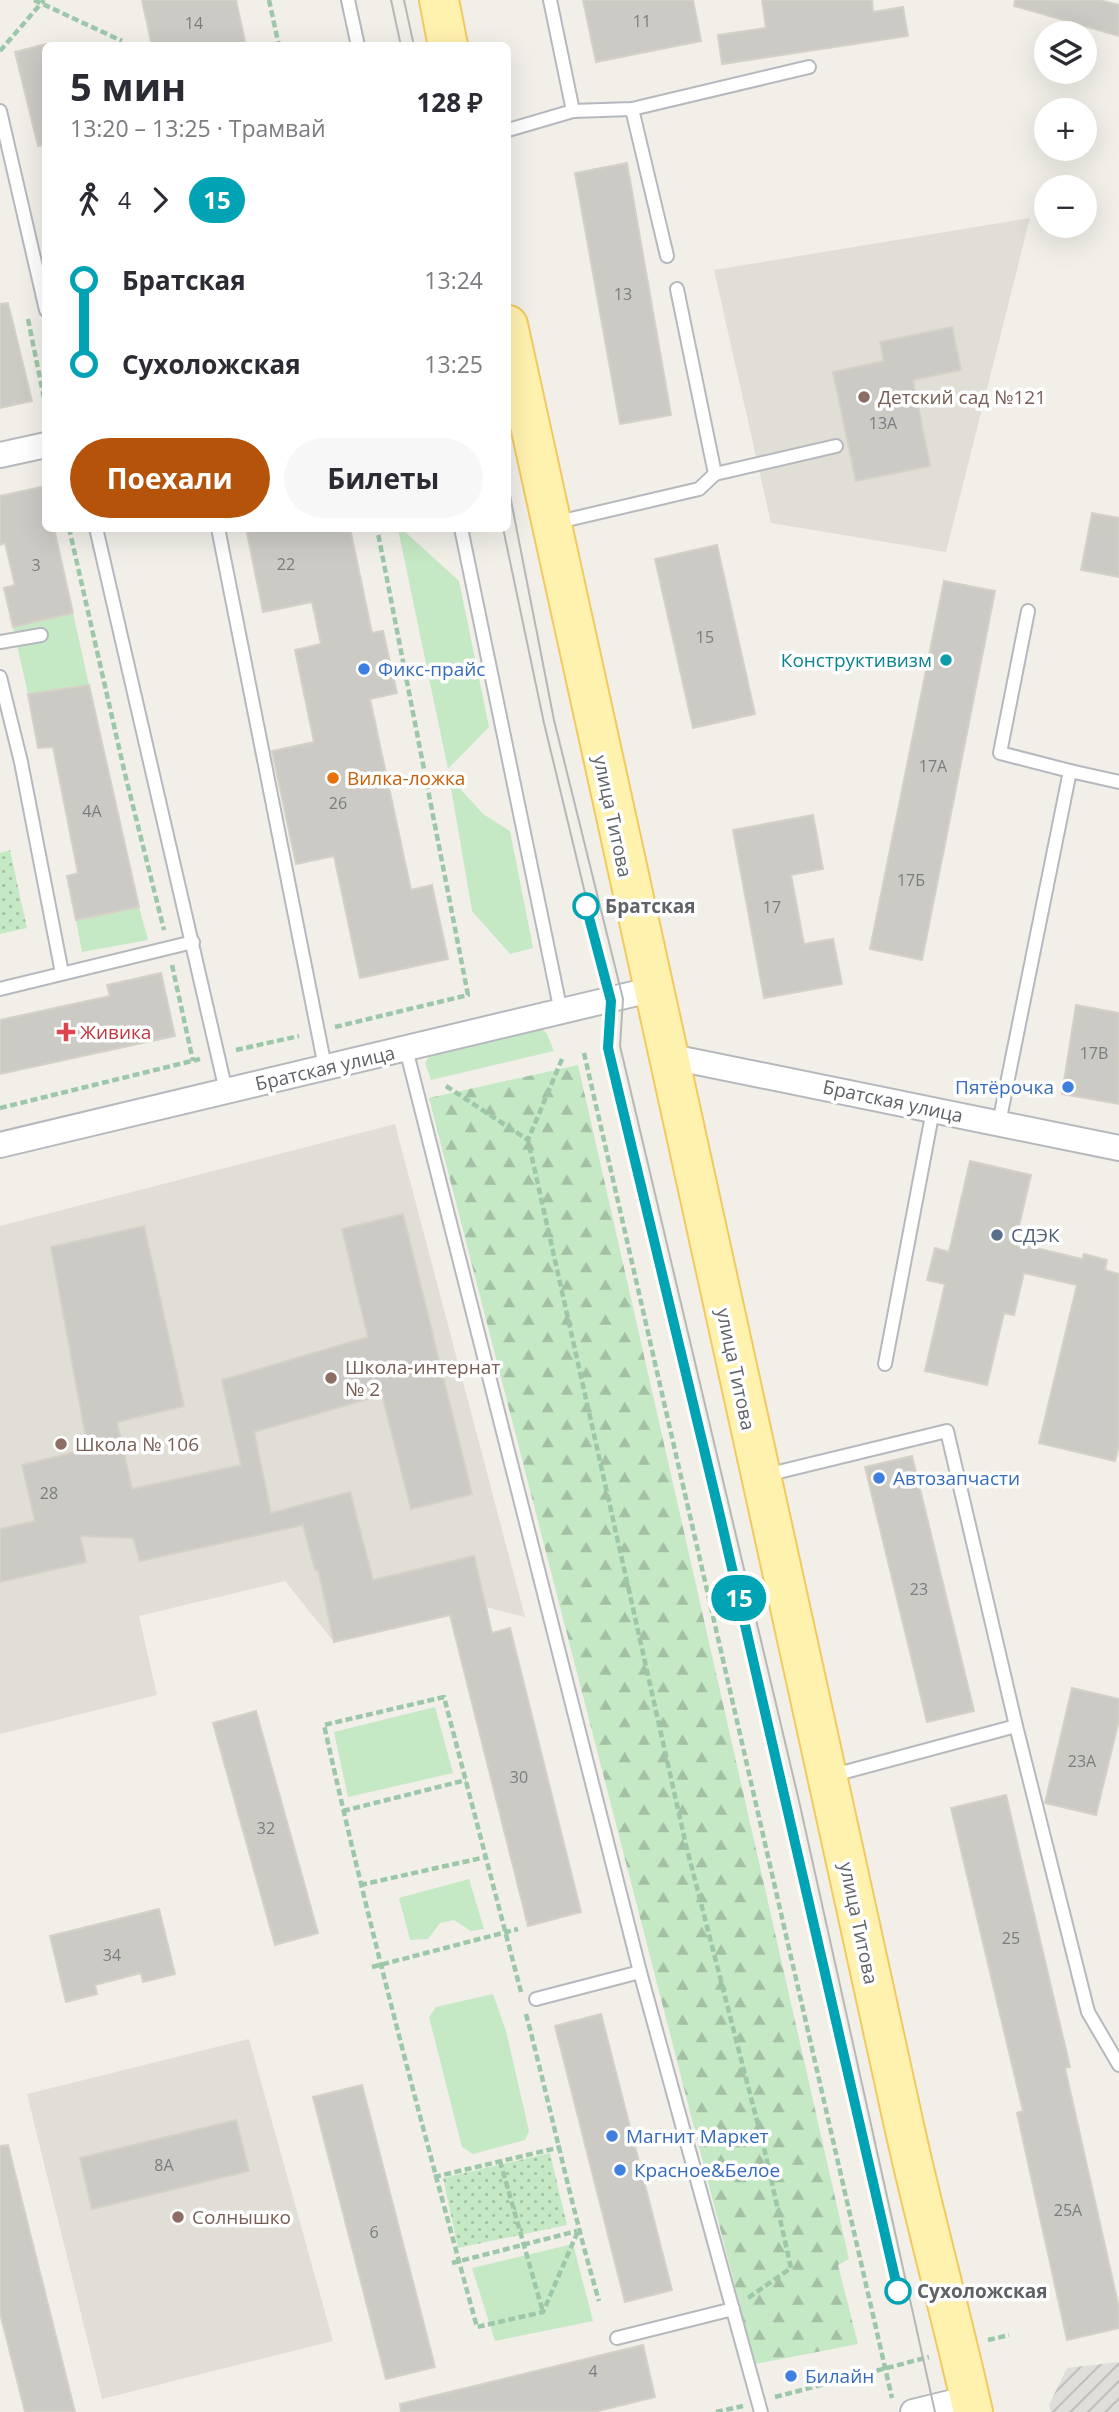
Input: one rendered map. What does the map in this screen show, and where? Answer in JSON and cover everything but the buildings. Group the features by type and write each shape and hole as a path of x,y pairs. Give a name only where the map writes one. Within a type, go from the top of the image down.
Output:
{"main road":[{"path":"439,0 447,42"},
{"name":"улица Титова","path":"511,339 650,990 667,1056 906,2135 972,2405"}],"street":[{"path":"0,455 42,446"},
{"name":"Братская улица","path":"0,1145 650,990"},
{"name":"Братская улица","path":"667,1056 1119,1148"},
{"path":"903,2406 972,2405"}],"lane":[{"path":"348,0 357,42"},
{"path":"550,0 573,111"},
{"path":"511,129 573,111 632,109 809,67"},
{"path":"632,109 667,256"},
{"path":"0,111 42,293"},
{"path":"677,289 715,474"},
{"path":"550,523 699,489 715,474 836,446"},
{"path":"97,532 226,1091"},
{"path":"219,532 325,1067"},
{"path":"462,532 561,1012"},
{"path":"1028,611 1000,753 1119,782"},
{"path":"0,642 41,635"},
{"path":"0,677 21,762 62,973"},
{"path":"999,1123 1070,771"},
{"path":"0,989 192,942"},
{"path":"407,1049 640,1972 759,2407"},
{"path":"885,1364 933,1110"},
{"path":"759,1477 947,1431 1016,1726 1088,2012 1119,2064"},
{"path":"827,1777 1016,1726"},
{"path":"536,1999 640,1972"},
{"path":"617,2338 733,2309"}],"path":[{"path":"34,0 121,41"},
{"path":"269,0 278,42"},
{"path":"0,51 42,2"},
{"path":"70,532 193,1061"},
{"path":"378,532 467,995"},
{"path":"584,1054 885,2367 903,2406"},
{"path":"562,1059 528,1140 686,1845 765,2152 791,2268 733,2309"},
{"path":"446,1086 528,1140"},
{"path":"444,1697 324,1725 360,1885 434,2177 477,2326 543,2312"},
{"path":"343,1811 466,1780"},
{"path":"360,1885 486,1857"},
{"path":"372,1967 517,1929"},
{"path":"434,2177 561,2147"},
{"path":"500,2161 522,2247 543,2312"},
{"path":"452,2263 578,2231 543,2312"},
{"path":"716,2412 759,2407 885,2367 1009,2335"}],"shaded area":[{"name":"Детский сад №121","path":"1030,218 946,552 771,523 714,270"},
{"path":"395,1124 525,1617 486,1607 334,1642 285,1581 139,1616 157,1695 0,1734 0,1226"},
{"name":"Солнышко","path":"249,2039 333,2341 102,2399 27,2094"},
{"path":"1119,2362 1119,2412 1051,2412 1049,2405 1067,2368"}],"green space":[{"path":"399,532 405,532 459,581 489,727 448,769"},
{"path":"73,613 89,685 28,694 13,627"},
{"path":"449,776 483,814 510,831 533,948 510,954 472,911"},
{"path":"10,850 27,928 0,934 0,853"},
{"path":"139,907 148,940 82,952 76,920"},
{"path":"540,1027 547,1034 554,1051 431,1080 425,1063 433,1050"},
{"path":"578,1065 849,2259 838,2265 858,2344 755,2364 429,1098"},
{"path":"435,1707 453,1773 348,1797 334,1732"},
{"path":"469,1879 484,1929 471,1931 454,1920 440,1923 428,1939 410,1940 399,1898"},
{"path":"493,1994 506,2031 529,2131 525,2140 473,2154 462,2147 429,2017 436,2007"},
{"path":"550,2153 567,2225 458,2248 443,2178"},
{"path":"573,2244 593,2321 495,2341 472,2268"}],"tram line":[{"path":"391,0 400,42"},
{"path":"404,0 413,42"},
{"path":"511,500 554,720 623,999 620,1046 799,1801 935,2412"},
{"path":"504,532 544,723 611,1001 608,1048 661,1273"},
{"name":"15","path":"586,906 611,1001 608,1048 720,1516 898,2291"},
{"path":"674,1328 875,2190"}],"place":[{"name":"Детский сад №121","path":"864,397"},
{"name":"Конструктивизм","path":"946,660"},
{"name":"Фикс-прайс","path":"364,669"},
{"name":"Вилка-ложка","path":"333,778"},
{"name":"Братская","path":"586,906"},
{"name":"Живика","path":"66,1032"},
{"name":"Пятёрочка","path":"1068,1087"},
{"name":"СДЭК","path":"997,1235"},
{"name":"Школа-интернат № 2","path":"331,1378"},
{"name":"Школа № 106","path":"61,1444"},
{"name":"Автозапчасти","path":"879,1478"},
{"name":"Магнит Маркет","path":"612,2136"},
{"name":"Красное&Белое","path":"620,2170"},
{"name":"Солнышко","path":"178,2217"},
{"name":"Сухоложская","path":"898,2291"},
{"name":"Билайн","path":"791,2376"}]}
